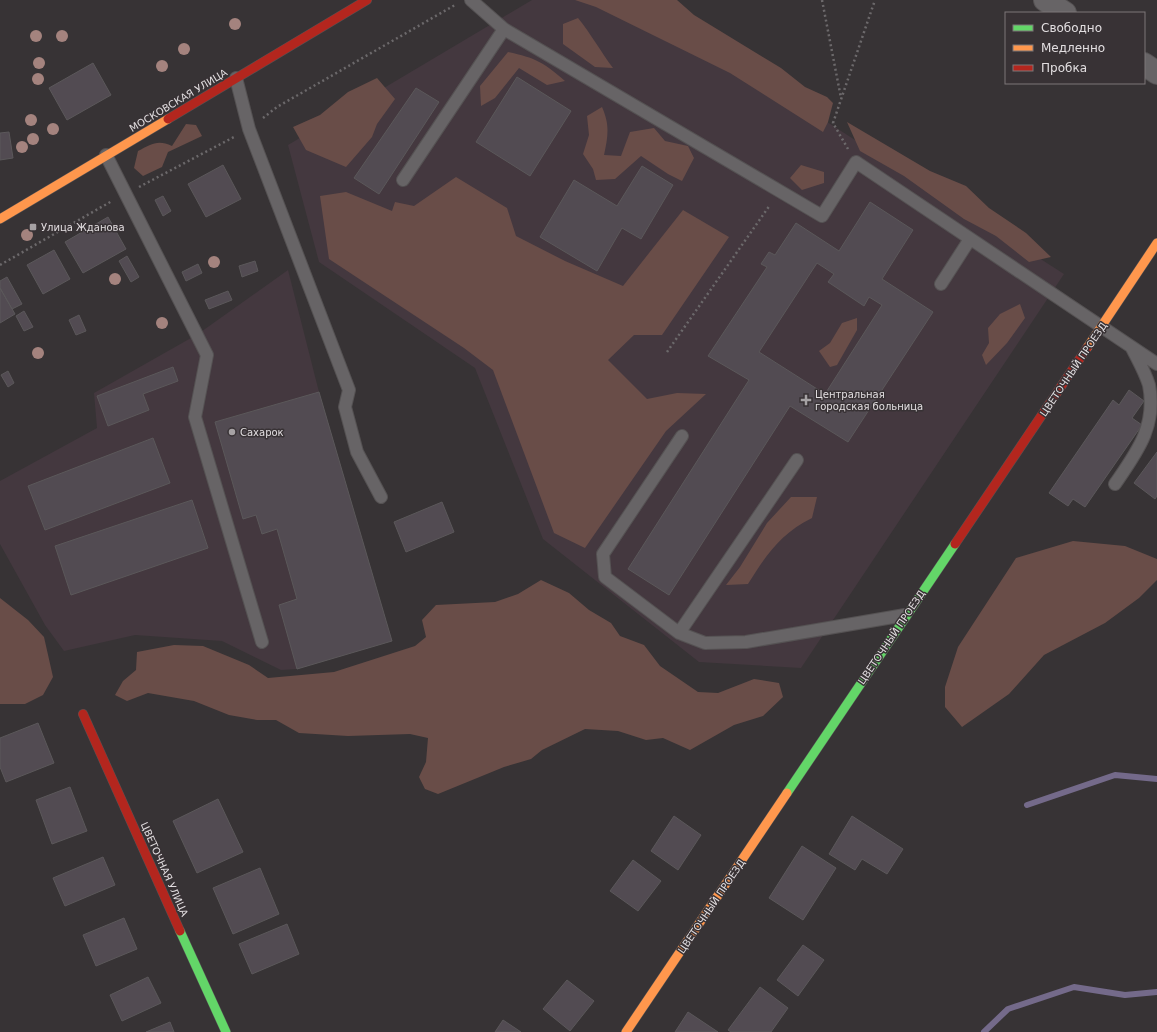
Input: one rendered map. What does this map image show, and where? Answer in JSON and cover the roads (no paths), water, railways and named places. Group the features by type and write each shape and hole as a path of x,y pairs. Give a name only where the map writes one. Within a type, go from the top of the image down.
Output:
{"street":[{"name":"МОСКОВСКАЯ УЛИЦА","path":"0,219 367,0"},
{"path":"1046,0 1064,12"},
{"path":"1145,65 1157,73"},
{"name":"ЦВЕТОЧНЫЙ ПРОЕЗД","path":"626,1032 1157,243"},
{"name":"ЦВЕТОЧНАЯ УЛИЦА","path":"83,714 226,1032"}],"lane":[{"path":"471,0 504,29 822,216 856,162 1157,364"},
{"path":"403,180 504,29"},
{"path":"236,78 249,129 349,390 345,407 357,452 380,497"},
{"path":"106,155 207,355 195,417 262,642"},
{"path":"941,284 970,239"},
{"path":"1115,484 1143,443 1151,427 1154,414 1153,401 1149,385 1132,348"},
{"path":"682,436 603,554 605,578 679,633 705,643 746,642 906,615"},
{"path":"679,633 797,460"}],"waterway":[{"path":"1027,805 1115,775 1157,779"},
{"path":"984,1032 1008,1009 1074,987 1125,995 1157,992"}],"place":[{"name":"Улица Жданова","path":"33,227"},
{"name":"Центральная городская больница","path":"806,400"},
{"name":"Сахарок","path":"232,432"}]}
